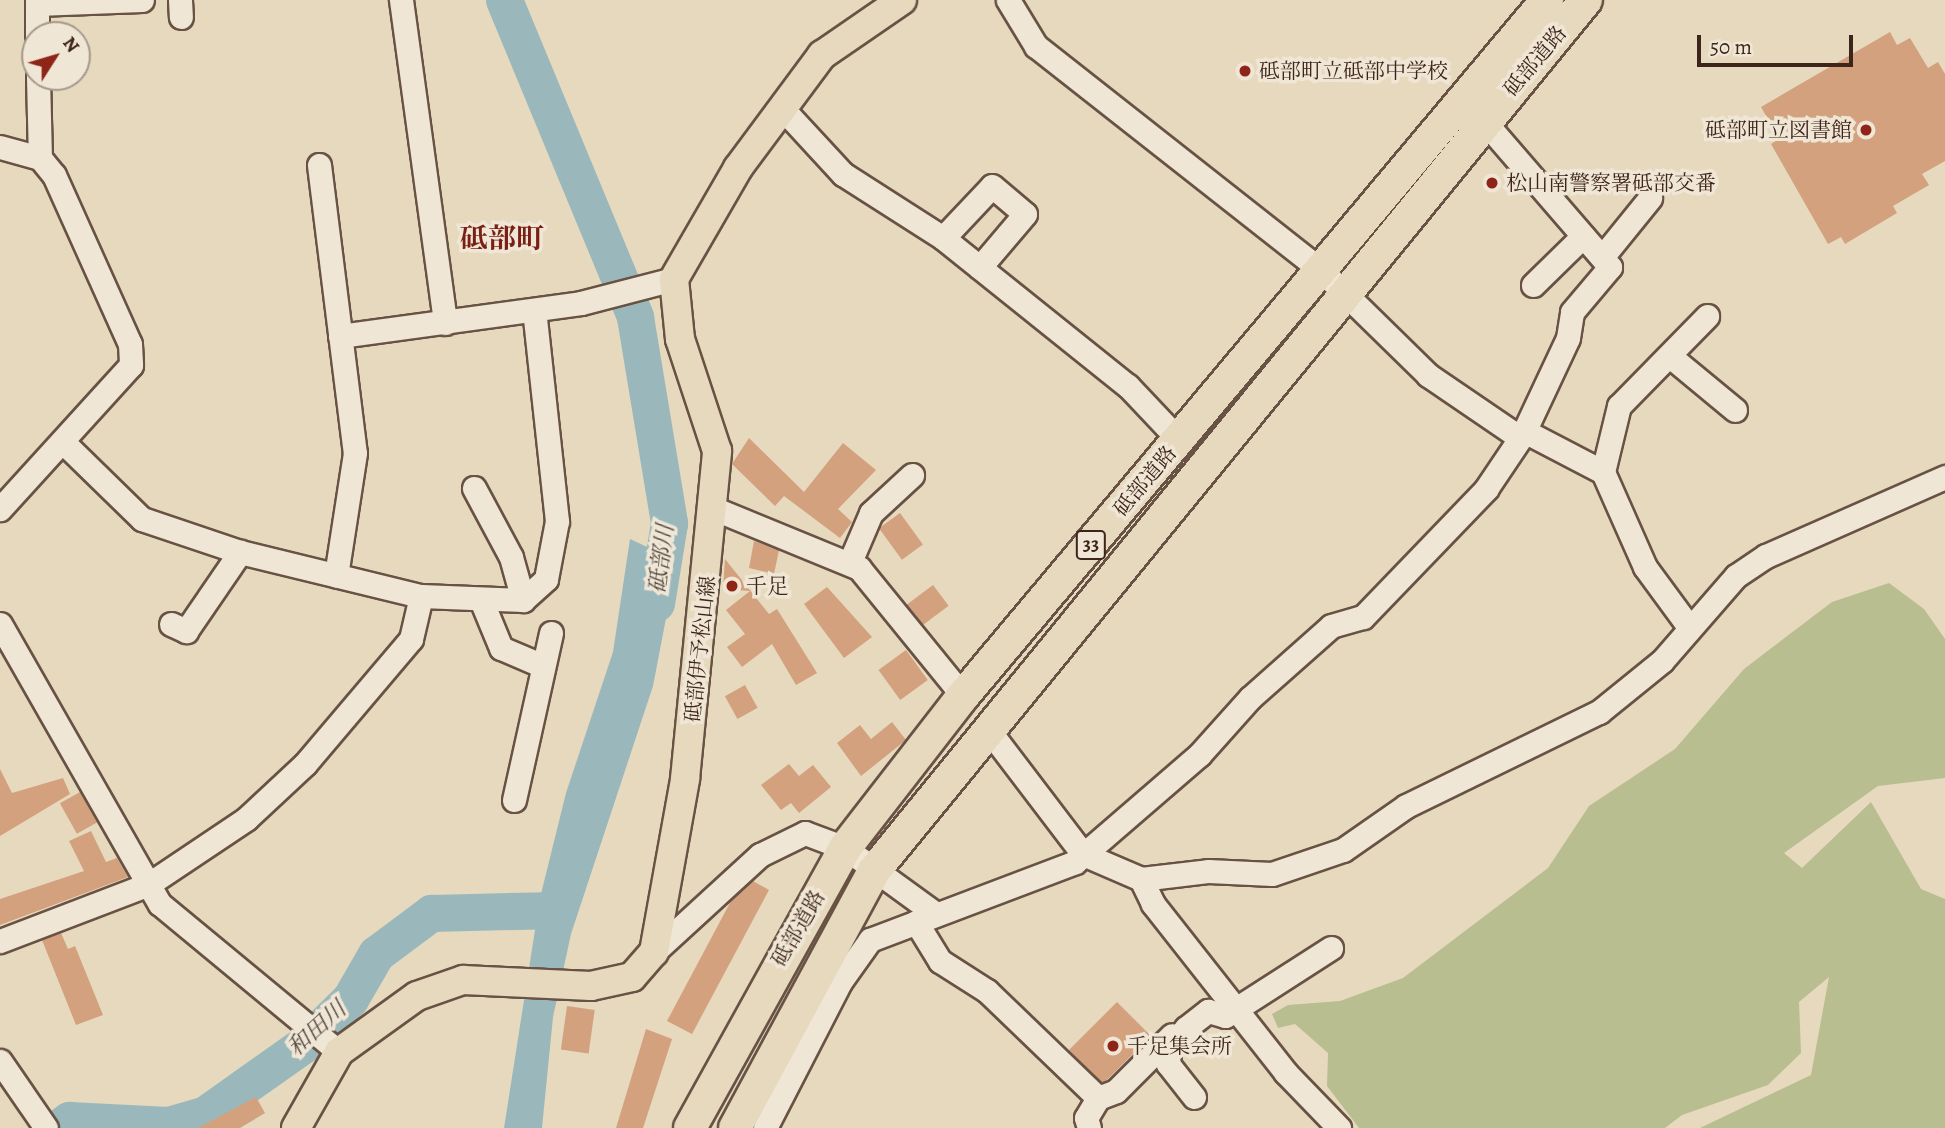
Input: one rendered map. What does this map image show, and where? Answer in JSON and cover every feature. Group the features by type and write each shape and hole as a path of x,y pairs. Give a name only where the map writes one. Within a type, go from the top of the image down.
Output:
{"highway":[{"name":"砥部道路","path":"735,1128 874,871 1334,281 1547,0"},
{"name":"砥部道路","path":"690,1128 845,848 963,696 1180,441 1485,122 1586,0"}],"main road":[{"name":"砥部伊予松山線","path":"654,952 685,779 715,509 717,451 680,339 674,279 685,251 782,108 822,55 902,0"},
{"path":"296,1128 335,1048 417,996 463,980 592,986 632,976 654,952"}],"street":[{"path":"37,21 37,2 142,0"},
{"path":"401,0 445,323"},
{"path":"1008,0 1036,46 1334,281 1428,375 1523,434 1603,472"},
{"path":"0,509 64,443 131,365 130,344 54,176 40,158 38,91"},
{"path":"782,108 843,174 943,238 980,267 1128,386 1180,441"},
{"path":"765,1128 840,982 870,940 1083,854 1199,755 1250,698 1331,626 1363,617 1472,505 1523,434 1569,338 1572,312 1610,267 1604,256 1583,236 1485,122"},
{"path":"0,147 40,158"},
{"path":"319,165 355,453 336,576"},
{"path":"943,238 992,186 1025,215 980,267"},
{"path":"1604,256 1650,198"},
{"path":"1533,285 1583,236"},
{"path":"340,337 581,303 674,279"},
{"path":"64,443 142,519 240,552 421,596 482,601 523,600 547,579 557,521 534,310"},
{"path":"1689,627 1645,566 1603,472 1619,406 1671,357 1707,316"},
{"path":"1671,357 1735,410"},
{"path":"849,562 871,513 912,475"},
{"path":"987,728 1083,854 1141,879 1208,871 1272,874 1343,849 1406,806 1599,712 1652,670 1736,576 1766,556 1945,477"},
{"path":"474,488 511,557 523,600"},
{"path":"715,509 849,562 963,696"},
{"path":"171,624 186,632 240,552"},
{"path":"0,941 149,884 246,819 305,764 411,639 421,596"},
{"path":"482,601 501,648 541,665"},
{"path":"0,624 160,904 335,1048"},
{"path":"514,800 541,665 551,633"},
{"path":"654,952 784,838 805,833 845,848 926,918 940,961 987,991 1098,1098"},
{"path":"1141,879 1153,904 1218,983 1285,1072 1339,1128"},
{"path":"1194,1097 1168,1064 1169,1049 1208,1012 1225,1016 1331,948"},
{"path":"1089,1128 1086,1118 1098,1098 1126,1082 1218,983"},
{"path":"0,1061 46,1128"}],"green space":[{"path":"1889,583 1924,609 1945,639 1945,778 1878,786 1784,853 1802,868 1871,802 1921,889 1945,899 1945,1128 1700,1128 1811,1075 1829,977 1799,1002 1801,1053 1768,1085 1682,1115 1665,1128 1359,1128 1327,1086 1328,1053 1295,1024 1278,1028 1272,1014 1288,1005 1340,1001 1403,978 1548,868 1589,806 1675,749 1744,669 1832,602"}],"water":[{"path":"630,539 677,561 653,686 571,934 553,1017 542,1128 504,1128 540,898 566,793 613,652"}],"building":[{"path":"1890,32 1897,45 1910,38 1928,68 1938,62 1945,74 1945,161 1922,174 1929,185 1893,206 1897,213 1845,244 1841,237 1828,244 1771,144 1779,139 1761,107"},
{"path":"749,438 804,492 843,443 876,470 838,509 852,522 840,538 784,496 775,506 732,464"},
{"path":"900,513 923,545 902,560 879,528"},
{"path":"754,541 779,550 774,574 749,568"},
{"path":"725,559 769,614 777,609 817,673 796,685 772,644 742,667 727,647 745,634 726,610 750,591 723,589"},
{"path":"933,585 949,606 922,626 907,605"},
{"path":"827,587 872,637 844,658 804,604"},
{"path":"906,650 928,680 900,700 878,670"},
{"path":"745,685 758,708 737,719 725,696"},
{"path":"892,722 906,740 861,776 837,743 860,725 871,739"},
{"path":"789,764 799,776 813,765 831,787 799,813 791,803 781,810 761,785"},
{"path":"0,769 12,793 63,778 70,794 0,836"},
{"path":"80,792 97,823 77,834 60,803"},
{"path":"91,831 106,862 117,858 128,877 0,925 0,899 84,871 69,841"},
{"path":"753,881 769,890 692,1034 667,1021 732,899"},
{"path":"61,933 68,949 75,946 103,1015 76,1025 42,940"},
{"name":"千足集会所","path":"1117,1002 1151,1036 1103,1084 1069,1050"},
{"path":"567,1006 595,1010 589,1053 561,1050"},
{"path":"646,1029 672,1039 643,1128 616,1128"},
{"path":"256,1097 265,1113 240,1128 198,1128"}],"waterway":[{"name":"砥部川","path":"504,0 635,317 669,523 656,603"},
{"name":"和田川","path":"58,1128 69,1120 168,1125 204,1115 303,1045 350,999 376,954 431,913 558,910"}],"place":[{"name":"砥部町立砥部中学校","path":"1245,71"},
{"name":"砥部町立図書館","path":"1866,130"},
{"name":"松山南警察署砥部交番","path":"1492,183"},
{"name":"千足","path":"732,586"},
{"name":"千足集会所","path":"1113,1046"}],"district":[{"name":"砥部町","path":"502,239"}]}
